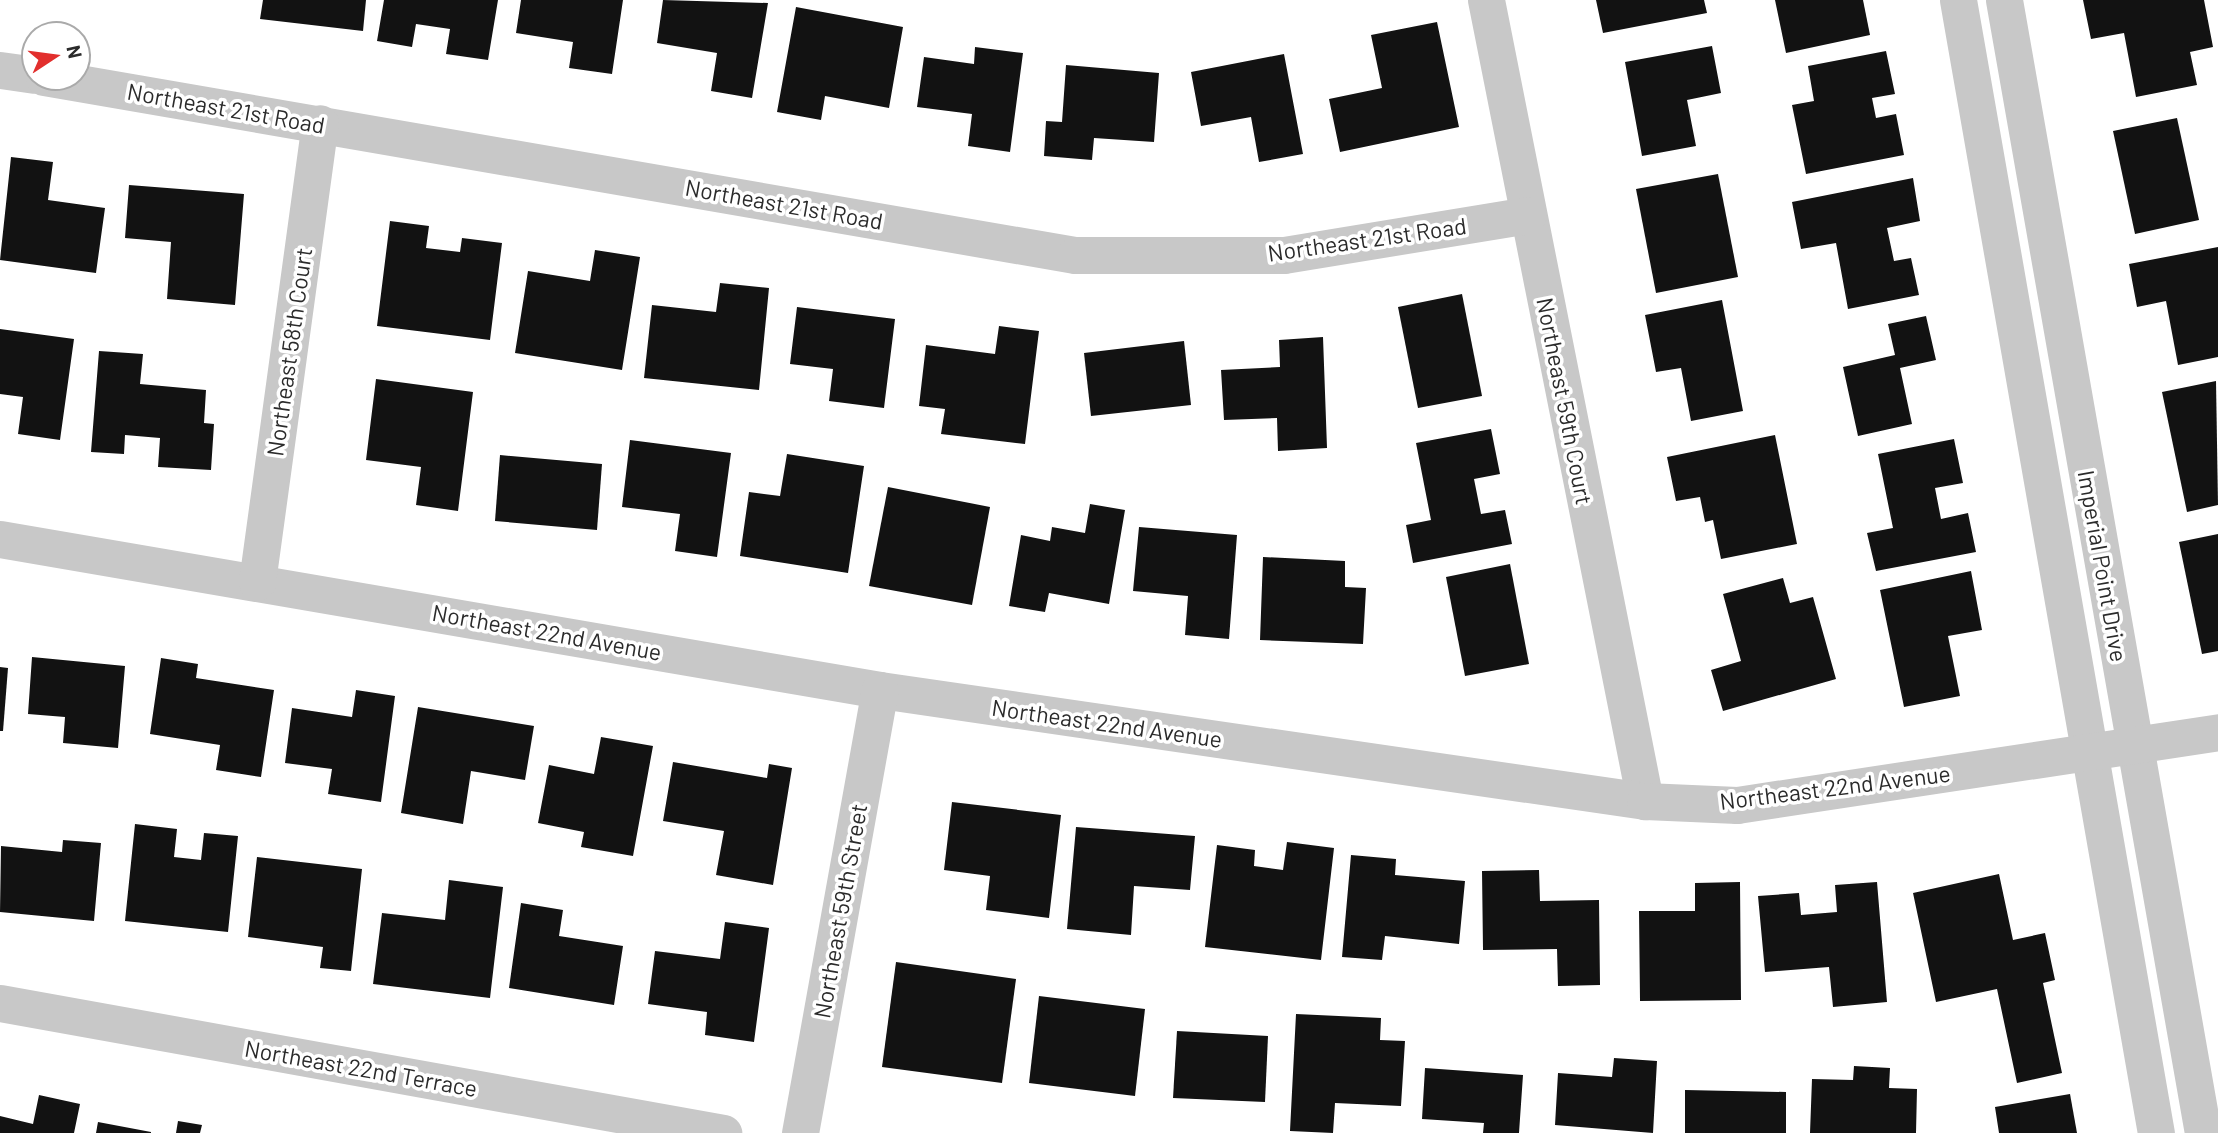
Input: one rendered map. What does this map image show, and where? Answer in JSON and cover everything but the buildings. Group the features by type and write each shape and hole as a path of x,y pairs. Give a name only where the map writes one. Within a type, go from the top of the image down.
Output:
{"street":[{"name":"Northeast 59th Court","path":"1486,0 1645,801"},
{"name":"Imperial Point Drive","path":"1958,0 2156,1133"},
{"name":"Imperial Point Drive","path":"2004,0 2203,1133"},
{"path":"0,70 21,73"},
{"name":"Northeast 21st Road","path":"91,85 1075,255 1283,255 1528,215"},
{"name":"Northeast 58th Court","path":"257,582 320,123"},
{"name":"Northeast 22nd Avenue","path":"0,539 880,690 1645,801 1737,804 2218,732"},
{"name":"Northeast 59th Street","path":"800,1133 880,690"},
{"name":"Northeast 22nd Terrace","path":"0,1003 723,1133"}]}
